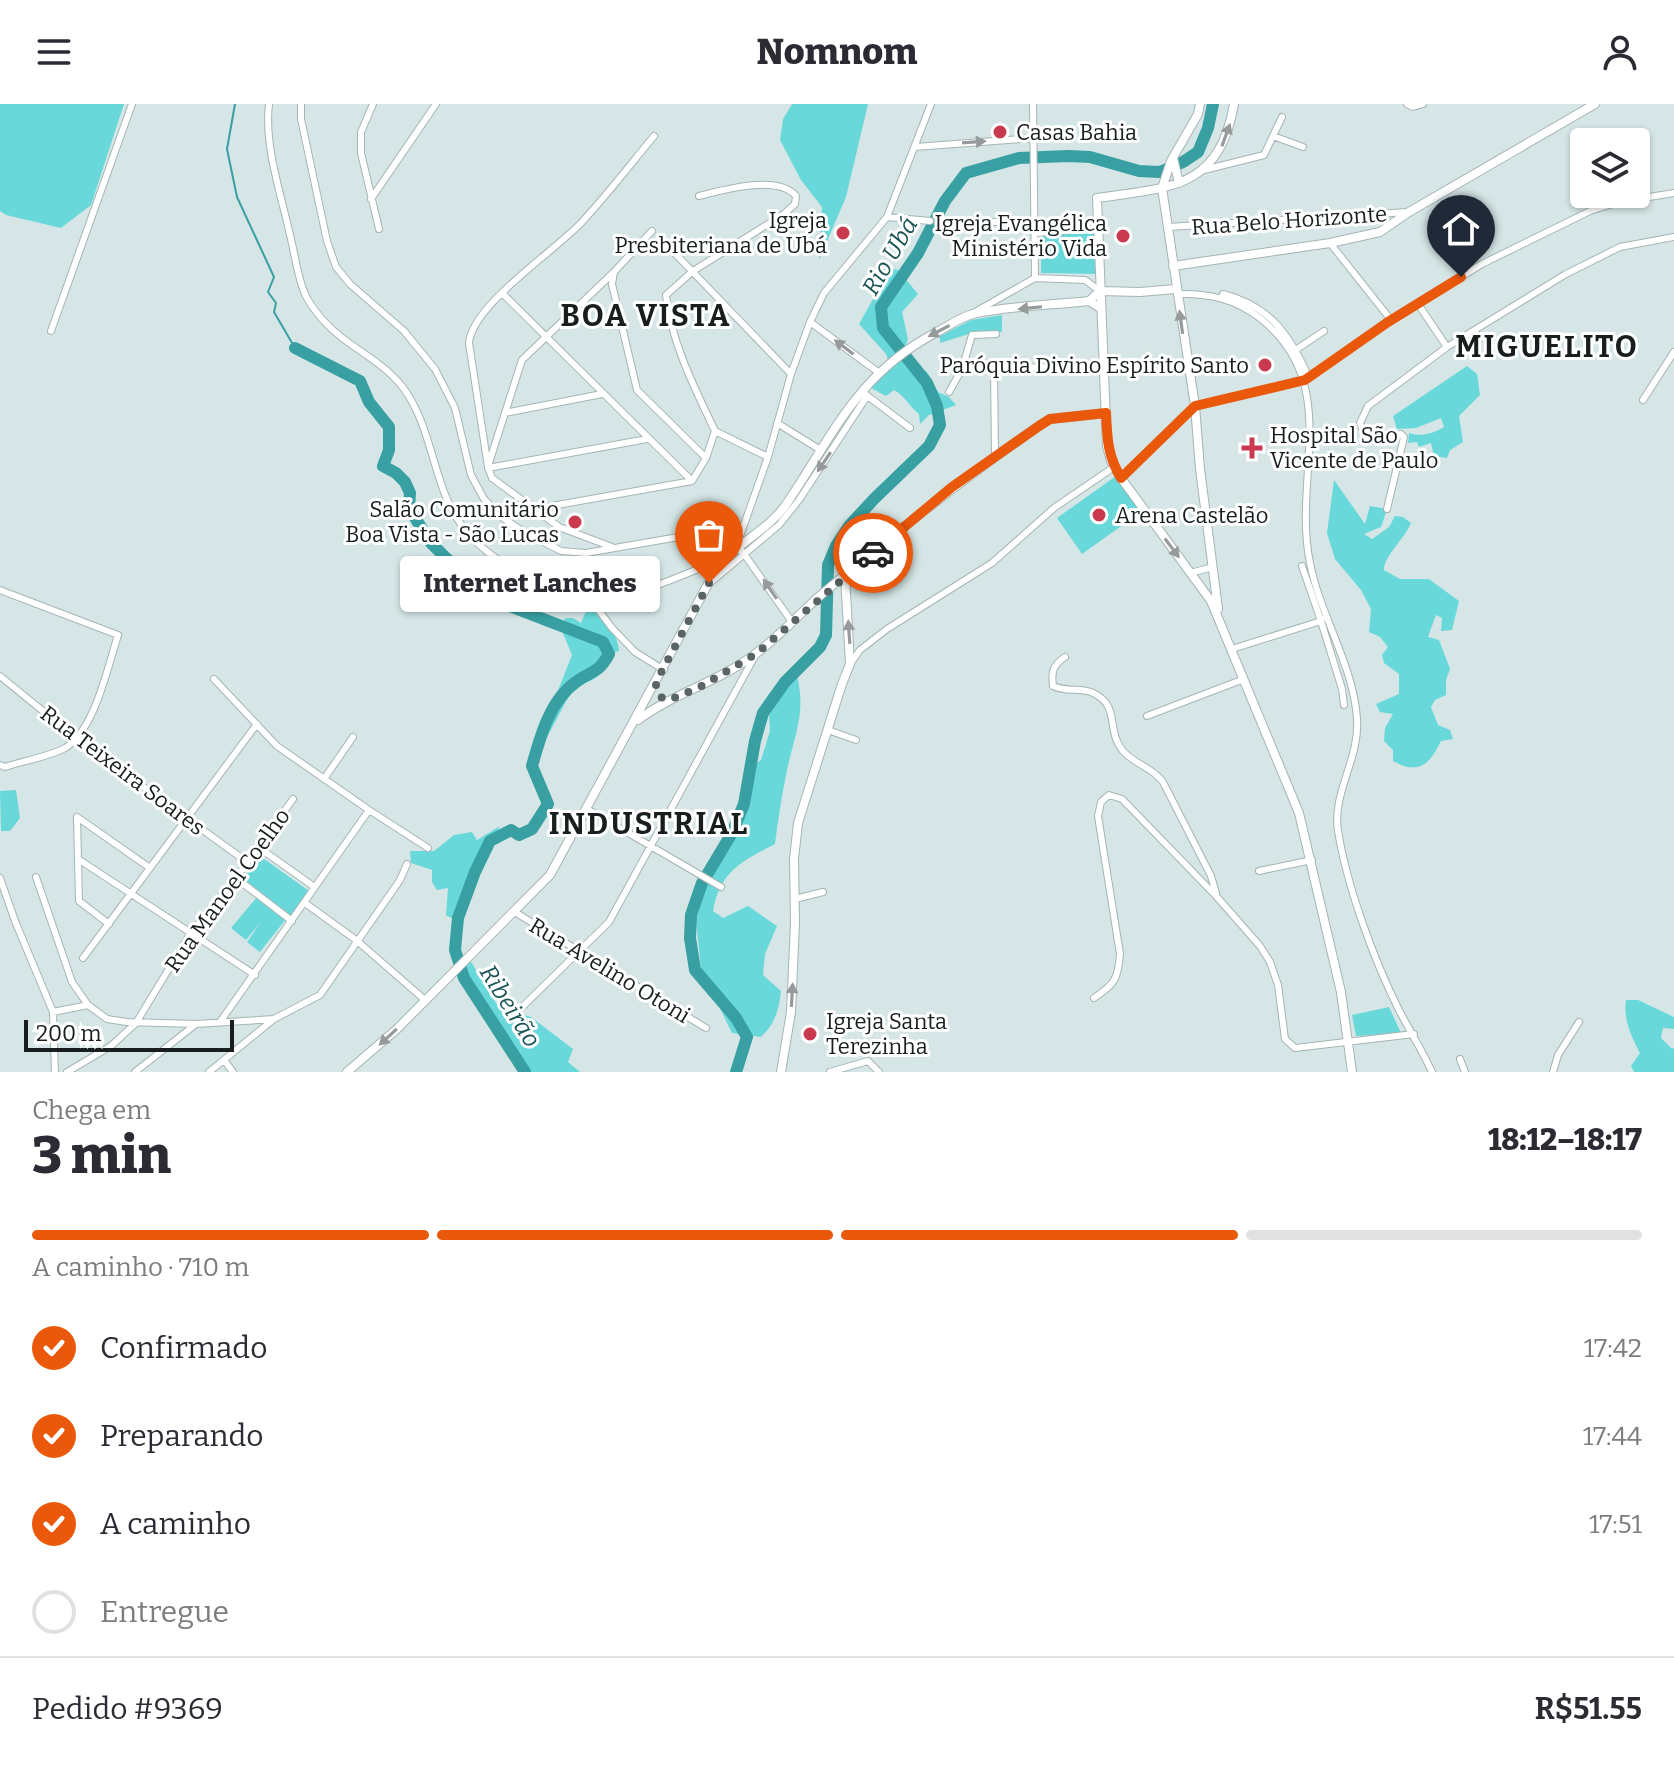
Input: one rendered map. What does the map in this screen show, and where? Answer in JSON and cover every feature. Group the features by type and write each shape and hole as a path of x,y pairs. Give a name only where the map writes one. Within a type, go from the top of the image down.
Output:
{"main road":[{"path":"1158,189 1172,175 1173,159 1198,114 1200,104"},
{"path":"1234,104 1225,141 1204,170 1179,183 1158,189 1097,198 1107,446 1121,478 1211,601 1299,813 1341,992 1352,1072"},
{"path":"1173,266 1330,243 1380,232 1595,104"},
{"path":"1172,175 1179,183"},
{"path":"1158,189 1168,227 1195,406 1220,621"},
{"path":"347,1072 457,970 550,875 725,558 764,529 783,507 819,449 865,393 878,372 907,348 971,314 1089,301 1100,291 1176,291"},
{"path":"1089,301 1100,308"},
{"path":"634,723 669,700 733,670 756,654 820,596 952,487 1050,419 1106,413"},
{"path":"781,1072 791,1012 794,859 798,823 850,664 841,579"},
{"path":"656,682 660,696 669,700"}],"street":[{"path":"51,331 132,104"},
{"path":"269,104 270,142 301,282 313,306 339,338 388,371 402,386 421,424 446,498 458,520 482,548 506,567 531,579 588,596 631,593 725,558"},
{"path":"301,104 301,119 327,241 336,267 350,284 404,331 435,369 455,408 471,475 484,499 503,518 561,551 586,553 742,526"},
{"path":"373,104 361,132 361,153 379,229"},
{"path":"371,199 436,104"},
{"path":"738,550 742,526 768,457 791,374 810,322 824,293 887,217 931,104"},
{"path":"1033,104 1035,278"},
{"path":"1407,104 1413,107 1423,104"},
{"path":"1204,170 1264,155 1282,117"},
{"path":"615,548 575,535 492,478 469,343 475,323 502,293 581,224 654,136"},
{"path":"1273,136 1303,147"},
{"path":"915,147 1034,138"},
{"path":"699,196 753,186 780,186 791,190 796,196 795,204 784,214 693,271 666,295 668,312 715,431 768,457"},
{"path":"1121,478 1195,406 1307,379 1391,320 1482,264 1590,211 1619,202 1674,193"},
{"name":"Rua Belo Horizonte","path":"1168,227 1409,212"},
{"path":"887,217 930,221"},
{"path":"947,222 1035,222"},
{"path":"1035,233 1098,228"},
{"path":"488,468 522,360 652,231"},
{"path":"1387,509 1404,437 1401,434 1374,441 1367,439 1360,423 1362,415 1386,392 1447,347 1601,255 1643,241 1674,237"},
{"path":"663,241 791,374"},
{"path":"1330,243 1391,320"},
{"path":"614,272 612,284 637,390 706,458"},
{"path":"971,314 1035,278 1085,280 1100,291"},
{"path":"1176,291 1218,296 1246,308 1284,341 1307,379"},
{"path":"1191,294 1215,292 1253,305 1279,327 1297,349 1307,379 1310,406 1305,510 1309,560 1344,705"},
{"path":"502,293 692,481"},
{"path":"1418,304 1447,347"},
{"path":"810,322 878,372"},
{"path":"1297,349 1324,331"},
{"path":"949,392 962,369 972,335 996,334"},
{"path":"1643,400 1674,352"},
{"path":"962,369 1103,366"},
{"path":"994,368 995,456"},
{"path":"709,583 738,550 779,525 799,500 865,393 910,428"},
{"path":"505,413 602,394"},
{"path":"777,423 819,449"},
{"path":"535,509 692,481 706,458 715,431"},
{"path":"488,468 647,439"},
{"path":"850,664 860,650 887,629 992,563 1054,508 1114,467"},
{"path":"725,531 732,536 738,550 792,622"},
{"path":"1302,566 1348,678 1358,721 1354,755 1338,810 1338,828 1347,871 1374,951 1400,1013 1432,1072"},
{"path":"1190,573 1213,567"},
{"path":"0,590 118,635 92,713 76,738 65,747 5,767 0,765"},
{"path":"588,596 635,652 664,670"},
{"path":"1232,650 1323,619"},
{"path":"513,1016 609,922 756,654"},
{"path":"1065,657 1055,663 1051,673 1053,686 1069,691 1091,692 1107,703 1120,747 1124,753 1157,773 1163,782 1211,876 1217,897"},
{"path":"733,670 740,671 742,680"},
{"name":"Rua Teixeira Soares","path":"0,676 76,738 247,862"},
{"path":"214,679 277,746 428,848"},
{"path":"1147,716 1244,679"},
{"path":"83,958 257,724"},
{"path":"828,730 856,740"},
{"path":"324,779 353,737"},
{"path":"1094,998 1112,986 1119,971 1120,954 1098,816 1101,802 1109,795 1122,799 1254,938 1270,962 1278,985 1285,1039 1295,1048 1414,1034"},
{"name":"Rua Manoel Coelho","path":"67,1072 111,1046 136,1023 190,934 236,878 293,799"},
{"path":"587,809 721,887"},
{"path":"220,1022 369,810"},
{"path":"109,924 79,901 77,817 150,868"},
{"path":"258,847 313,886"},
{"path":"78,859 255,975"},
{"path":"1259,871 1312,860"},
{"path":"209,1072 274,1019 320,995 400,880 407,864"},
{"path":"36,877 72,982 88,1005 107,1019 196,1024 274,1019"},
{"path":"0,878 53,1012 55,1072"},
{"path":"236,878 292,921"},
{"path":"795,899 823,892"},
{"path":"305,903 356,940 425,1000"},
{"name":"Rua Avelino Otoni","path":"513,911 706,1028"},
{"path":"53,1012 88,1005"},
{"path":"1553,1072 1564,1044 1579,1022"},
{"path":"135,1072 196,1024"},
{"path":"1460,1059 1465,1072"},
{"path":"224,1060 233,1072"},
{"path":"830,1072 868,1061 879,1072"}],"shaded area":[{"path":"0,104 124,104 91,205 61,228 0,211"},
{"path":"792,104 868,104 846,197 819,260 822,207 801,180 780,140 783,119"},
{"path":"1095,231 1098,274 1041,273 1041,234"},
{"path":"886,267 898,270 918,294 902,312 908,339 903,353 914,366 927,372 938,392 956,405 929,415 920,424 919,414 898,392 894,390 886,396 871,388 891,368 886,354 859,324 881,285 874,278"},
{"path":"1002,315 1002,332 972,333 940,343 940,336 971,320"},
{"path":"1467,366 1477,374 1480,395 1459,416 1463,442 1450,450 1447,458 1434,456 1431,443 1419,447 1417,442 1408,443 1409,433 1427,434 1444,427 1441,418 1416,428 1397,429 1393,416"},
{"name":"Arena Castelão","path":"1116,476 1141,512 1082,554 1057,518"},
{"path":"1334,480 1365,524 1370,506 1387,509 1381,527 1364,534 1372,539 1389,527 1395,516 1411,523 1387,559 1384,570 1400,579 1429,579 1459,601 1452,630 1441,631 1442,618 1436,615 1428,637 1439,640 1450,669 1446,695 1435,700 1431,707 1438,725 1450,730 1453,739 1441,741 1433,756 1417,767 1393,761 1393,750 1384,741 1385,728 1393,714 1380,712 1376,704 1399,694 1399,674 1384,663 1382,655 1388,647 1380,637 1369,632 1371,609 1361,590 1335,559 1327,533"},
{"path":"589,604 612,631 619,651 609,654 606,666 599,675 575,688 542,745 538,745 533,741 553,703 572,655 562,631 565,618 581,623"},
{"path":"796,672 800,710 775,844 734,869 721,886 713,911 723,918 748,906 777,926 765,954 763,975 781,991 780,998 773,1022 761,1037 732,1033 701,969 696,920 706,887 750,805 751,767 761,760 770,731 769,715"},
{"path":"16,790 20,818 10,831 1,831 0,791"},
{"path":"500,826 455,920 446,915 448,888 437,890 432,882 432,870 411,863 410,851 434,851 454,835 472,832 477,840"},
{"path":"260,856 309,891 291,918 241,881"},
{"path":"257,897 286,919 260,952 247,942 261,922 246,940 231,928"},
{"path":"470,960 499,1008 531,1017 573,1049 568,1062 580,1072 525,1072 462,972"},
{"path":"1626,1000 1638,1000 1674,1017 1674,1029 1663,1028 1661,1038 1674,1048 1674,1072 1634,1072 1631,1066 1640,1053 1627,1021"},
{"path":"1389,1007 1401,1033 1356,1036 1352,1015"}],"waterway":[{"path":"235,104 227,149 237,197 274,277 268,292 276,303 274,312 295,348"},
{"name":"Rio Ubá","path":"736,1072 747,1037 736,1018 695,970 690,938 691,915 702,883 732,833 744,804 763,713 785,682 820,647 826,635 828,565 836,546 849,526 874,499 929,446 940,425 937,406 927,383 883,328 881,307 918,253 945,201 966,173 1019,158 1068,156 1090,157 1139,171 1160,172 1198,152 1213,104"},
{"name":"Ribeirão","path":"295,348 360,381 369,402 389,427 389,450 383,466 405,482 410,493 409,508 431,543 446,558 512,607 603,642 609,654 598,668 559,699 543,731 532,766 548,804 532,829 519,835 511,830 490,841 458,918 455,950 464,978 525,1072"}],"way so far":[{"path":"709,583 656,682 656,689 662,698 669,700 733,670 756,654 873,553"}],"place":[{"name":"Casas Bahia","path":"1000,132"},
{"name":"Igreja Presbiteriana de Ubá","path":"843,233"},
{"name":"Igreja Evangélica Ministério Vida","path":"1123,236"},
{"name":"Paróquia Divino Espírito Santo","path":"1265,365"},
{"name":"Hospital São Vicente de Paulo","path":"1252,448"},
{"name":"Arena Castelão","path":"1099,515"},
{"name":"Salão Comunitário Boa Vista - São Lucas","path":"575,522"},
{"name":"Internet Lanches","path":"709,583"},
{"name":"Igreja Santa Terezinha","path":"810,1034"}],"district":[{"name":"BOA VISTA","path":"646,316"},
{"name":"MIGUELITO","path":"1547,347"},
{"name":"INDUSTRIAL","path":"649,824"}],"route":[{"path":"873,553 952,487 1050,419 1106,413 1107,446 1121,478 1195,406 1305,380 1388,322 1461,277"}]}
